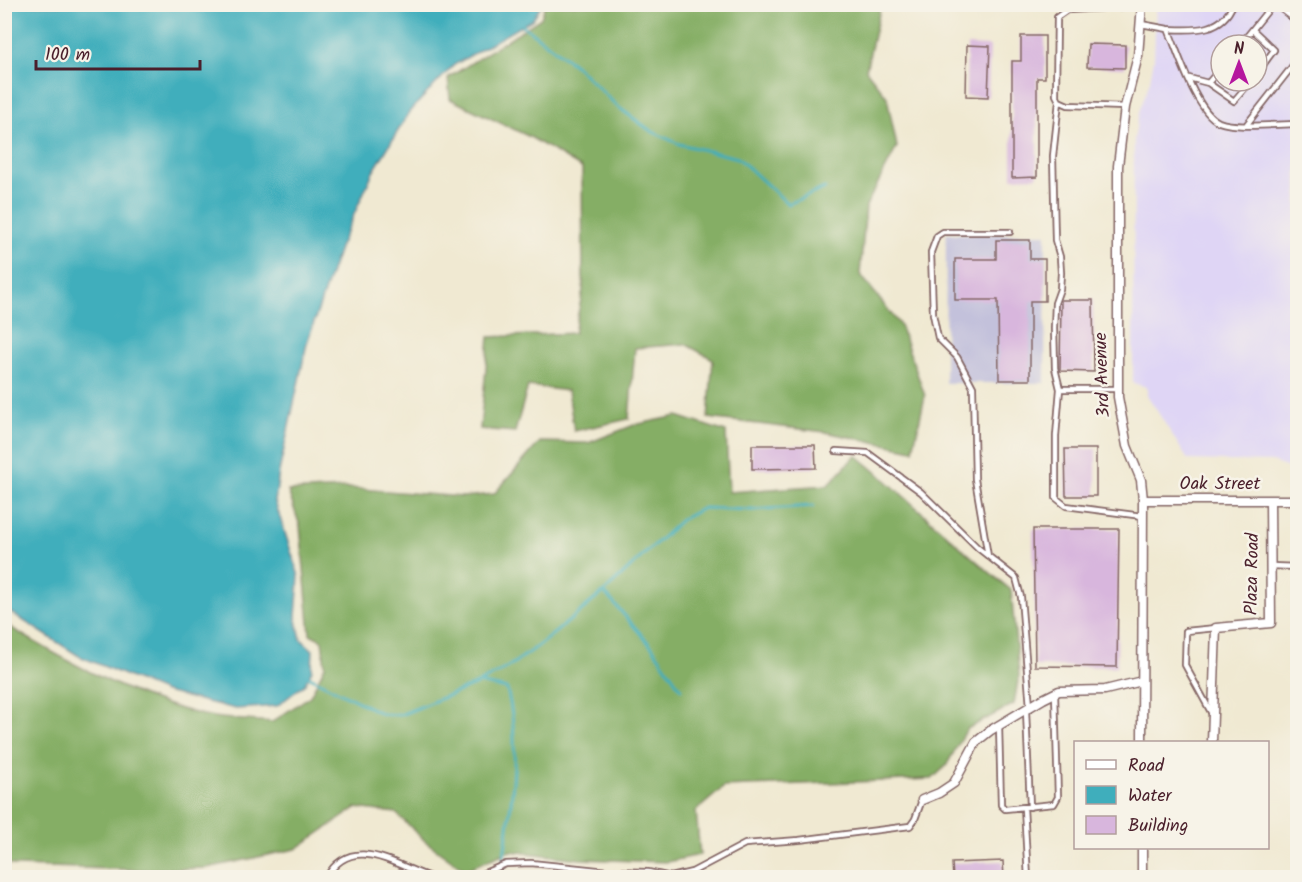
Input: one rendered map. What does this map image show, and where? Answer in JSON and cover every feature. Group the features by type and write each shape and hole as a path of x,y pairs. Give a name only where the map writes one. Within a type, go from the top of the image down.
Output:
{"street":[{"name":"3rd Avenue","path":"1142,5 1138,56 1125,107 1118,165 1120,417 1127,446 1141,480 1143,500 1142,741"},
{"name":"Oak Street","path":"1143,500 1298,500"},
{"name":"Plaza Road","path":"1216,628 1271,623 1270,500"},
{"path":"1212,741 1216,628"},
{"path":"922,800 954,783 976,742 999,725 1055,693 1105,690 1142,681"},
{"path":"1142,849 1142,878"}],"lane":[{"path":"1141,24 1168,29 1196,30 1214,26 1227,17 1233,4"},
{"path":"1250,33 1274,4 1298,22"},
{"path":"1142,5 1067,10 1059,12 1056,17 1056,84 1059,101 1053,156 1055,240 1060,257 1061,273 1060,289 1055,303 1054,328 1055,368 1060,389 1056,435 1056,498 1066,506 1142,516"},
{"path":"1168,29 1202,107 1213,119 1227,124 1298,124"},
{"path":"1253,30 1256,33"},
{"path":"1269,45 1274,50 1269,57"},
{"path":"1246,124 1298,59"},
{"path":"1189,78 1208,83"},
{"path":"1222,93 1234,101 1241,93"},
{"path":"1059,101 1068,105 1125,107"},
{"path":"988,556 975,479 973,387 957,357 938,338 933,314 931,252 938,236 944,232 1010,232"},
{"path":"1060,389 1118,389"},
{"path":"837,451 868,453 921,492 988,556 1016,578 1021,597 1028,709 1028,878"},
{"path":"1271,566 1298,567"},
{"path":"1212,715 1185,665 1186,631 1216,628"},
{"path":"999,725 1001,805 1005,809 1054,804 1058,797 1055,693"},
{"path":"472,878 506,864 531,863 607,872 648,872 671,877 692,872 745,844 799,840 910,826 922,800"},
{"path":"326,878 332,867 345,856 363,854 403,864 433,878"}],"shaded area":[{"path":"1156,5 1297,5 1297,471 1272,462 1188,460 1147,395 1147,387 1133,383 1134,140 1139,112 1150,81 1154,59"},
{"path":"946,234 1046,234 1045,383 945,383"}],"green space":[{"path":"545,5 881,5 866,70 887,97 897,147 866,206 860,274 900,325 925,396 913,450 825,432 708,418 713,359 685,344 635,348 629,419 574,431 568,391 528,386 515,432 480,429 489,337 574,333 583,290 582,168 530,137 450,99 448,78 541,18"},
{"path":"677,416 726,432 729,492 828,485 856,455 1011,590 1019,675 1014,704 967,729 946,766 932,779 724,787 696,811 700,855 667,862 580,859 510,851 465,870 425,841 396,813 356,808 296,849 207,868 144,870 16,866 5,863 5,624 76,665 153,700 212,717 272,722 310,696 325,666 322,640 310,634 300,526 288,491 348,488 463,497 494,494 540,442 588,443 634,425"}],"water":[{"path":"4,5 541,5 533,19 454,65 410,111 373,172 339,248 307,343 279,472 275,502 299,576 296,617 301,639 313,650 312,670 305,684 277,706 236,709 165,692 79,656 5,609"}],"building":[{"path":"1021,36 1045,36 1045,78 1037,78 1037,177 1012,178 1012,61 1021,61"},
{"path":"1088,44 1125,45 1125,68 1087,67"},
{"path":"967,45 990,46 988,97 966,96"},
{"path":"996,240 1030,240 1030,259 1045,259 1045,301 1030,301 1030,380 999,380 998,300 955,300 955,259 996,259"},
{"path":"1061,300 1093,300 1094,372 1060,371"},
{"path":"752,445 815,445 816,468 752,469"},
{"path":"1065,449 1096,449 1096,496 1066,496"},
{"path":"1033,529 1119,529 1117,667 1035,666"},
{"path":"1003,861 1004,878 953,878 952,863"}],"waterway":[{"path":"522,25 575,65 618,107 651,131 679,144 738,158 788,204 825,188"},
{"path":"604,592 681,520 703,508 752,510 813,506"},
{"path":"480,682 514,663 604,592 653,648 681,689"},
{"path":"308,676 382,714 400,715 479,683 507,689 512,712 514,760 511,807 501,878"}]}
